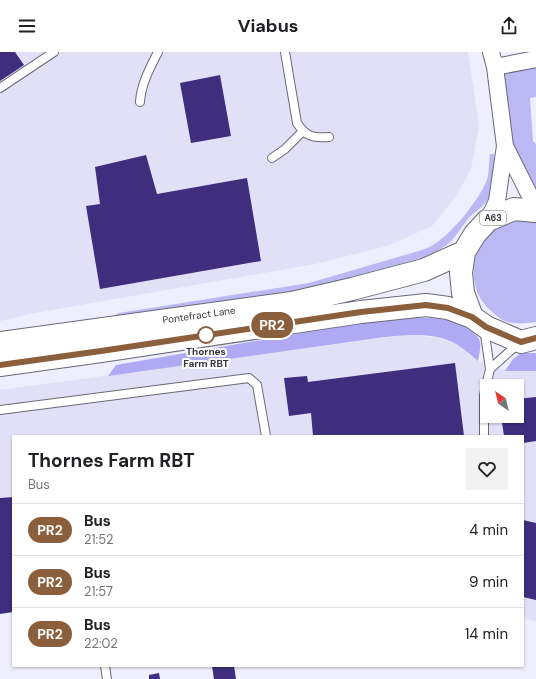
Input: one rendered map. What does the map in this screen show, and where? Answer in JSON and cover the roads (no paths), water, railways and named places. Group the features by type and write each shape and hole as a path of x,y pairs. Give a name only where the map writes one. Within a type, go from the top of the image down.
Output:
{"highway":[{"name":"A63","path":"478,321 463,293 461,273 464,252 475,234 488,220 514,209 536,211"},
{"name":"Pontefract Lane","path":"0,343 292,303 424,270 464,252"},
{"name":"Pontefract Lane","path":"0,365 361,312 419,305 448,308 529,340"}],"street":[{"path":"488,220 497,201 505,146 493,59 536,60"},
{"path":"505,146 536,208"}],"lane":[{"path":"0,88 54,52"},
{"path":"140,102 141,90 158,52"},
{"path":"285,52 297,123 302,132 311,137 329,137"},
{"path":"272,158 285,149 302,132"},
{"path":"478,321 490,369 484,394 484,435"},
{"path":"490,369 529,340"},
{"path":"0,410 249,378 257,385 266,435"},
{"path":"105,667 107,679"}],"place":[{"name":"Thornes Farm RBT","path":"206,335"}]}
